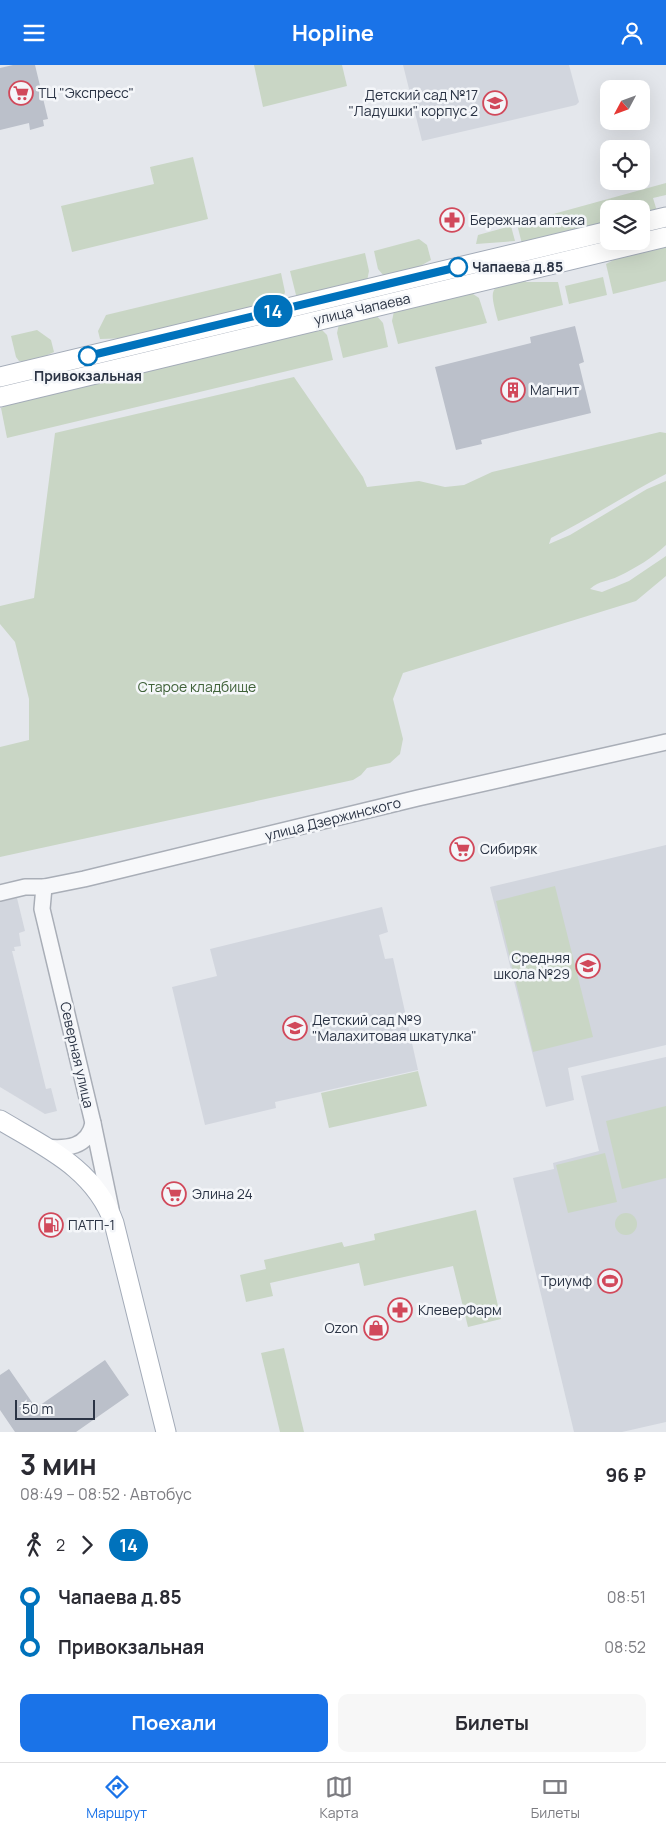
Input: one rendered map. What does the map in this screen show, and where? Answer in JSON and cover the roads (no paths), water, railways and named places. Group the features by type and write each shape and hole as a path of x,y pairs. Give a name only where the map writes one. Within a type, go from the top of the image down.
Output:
{"main road":[{"path":"650,221 666,217"},
{"name":"улица Чапаева","path":"0,397 198,339 600,233"},
{"name":"улица Чапаева","path":"0,377 198,339 666,237"},
{"name":"Северная улица","path":"0,1120 45,1147 89,1179 103,1198 114,1223 166,1432"}],"street":[{"name":"улица Дзержинского","path":"0,893 25,887 44,887 666,742"},
{"name":"Северная улица","path":"44,887 42,909 93,1123 114,1223"},
{"path":"45,1147 65,1148 77,1146 89,1135 93,1123"}],"place":[{"name":"ТЦ \"Экспресс\"","path":"21,93"},
{"name":"Детский сад №17 \"Ладушки\" корпус 2","path":"495,103"},
{"name":"Бережная аптека","path":"452,220"},
{"name":"Чапаева д.85","path":"458,267"},
{"name":"Привокзальная","path":"88,356"},
{"name":"Магнит","path":"513,390"},
{"name":"Сибиряк","path":"462,849"},
{"name":"Средняя школа №29","path":"588,966"},
{"name":"Детский сад №9 \"Малахитовая шкатулка\"","path":"295,1028"},
{"name":"Элина 24","path":"174,1194"},
{"name":"ПАТП-1","path":"51,1225"},
{"name":"Триумф","path":"610,1281"},
{"name":"КлеверФарм","path":"400,1310"},
{"name":"Ozon","path":"376,1328"}],"park label":[{"name":"Старое кладбище","path":"197,687"}]}
